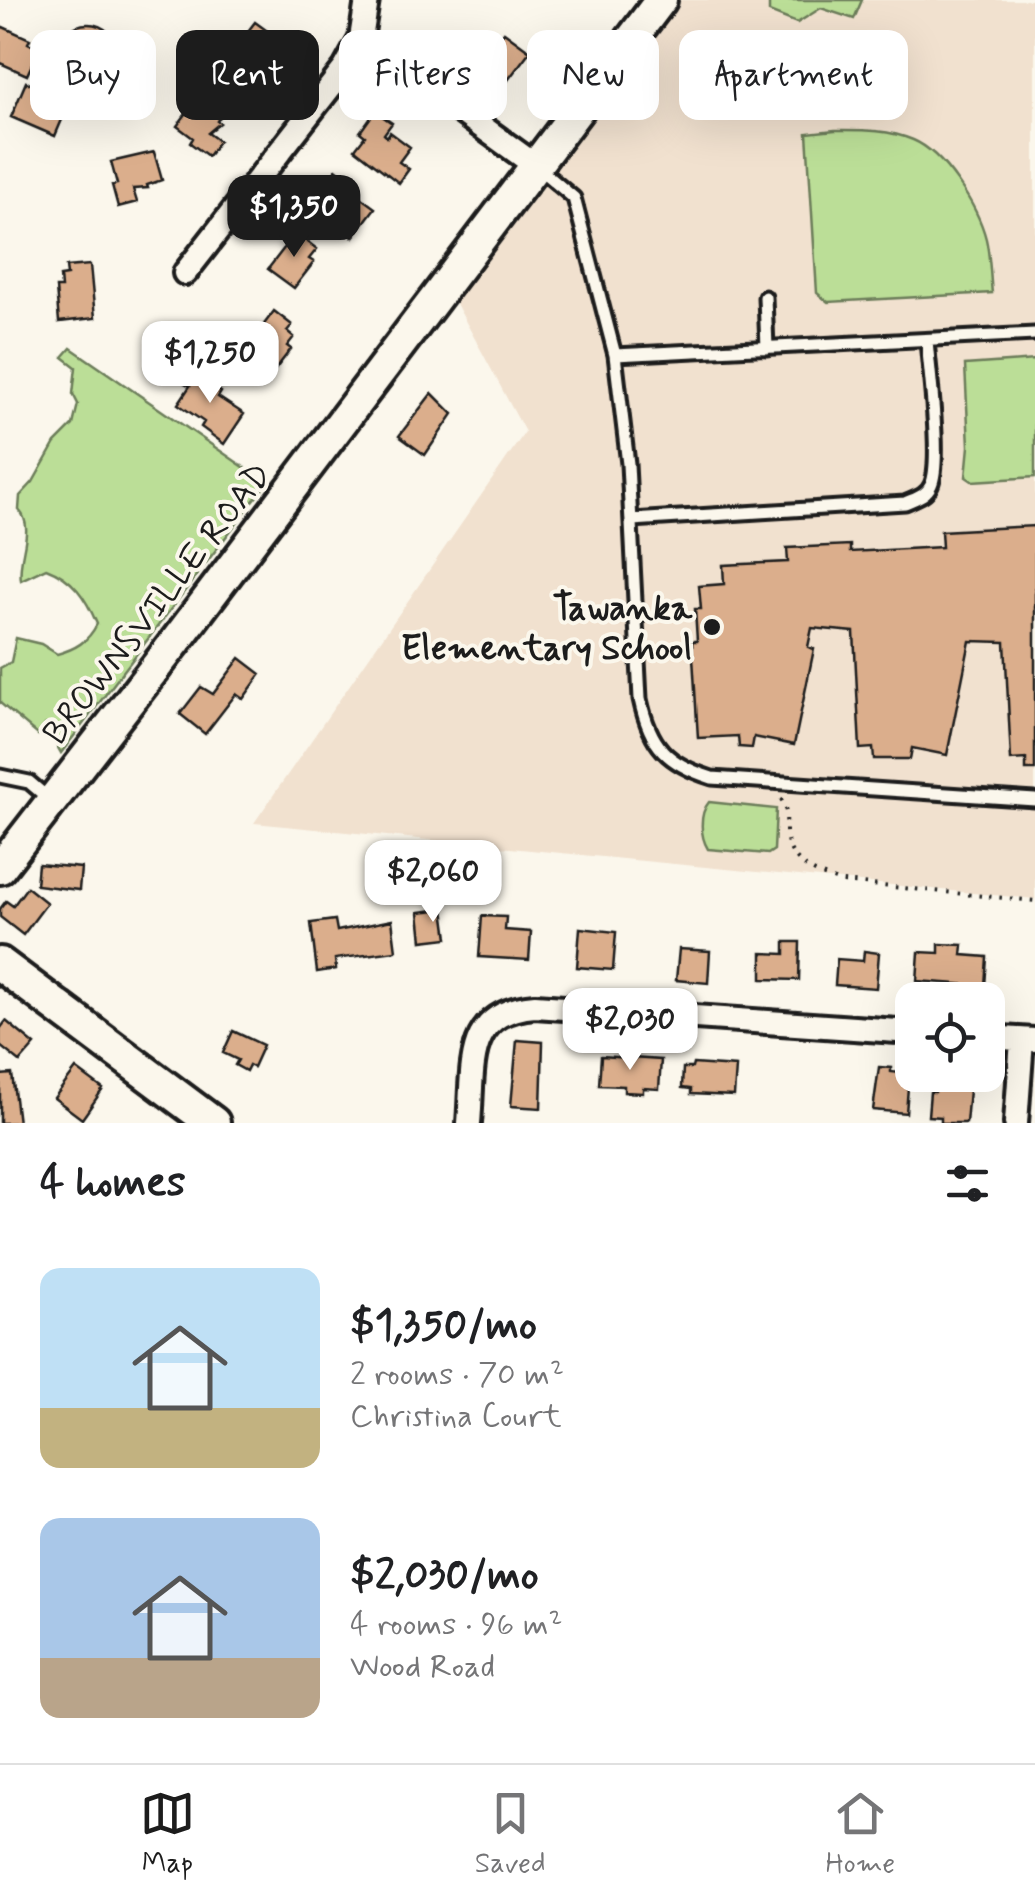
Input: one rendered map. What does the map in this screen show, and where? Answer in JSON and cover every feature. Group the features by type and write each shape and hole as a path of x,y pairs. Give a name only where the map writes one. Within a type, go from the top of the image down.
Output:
{"main road":[{"path":"0,964 213,1123"}],"street":[{"path":"362,30 367,0"},
{"name":"BROWNSVILLE ROAD","path":"0,868 661,0"},
{"path":"185,272 339,76"},
{"path":"472,120 536,166"},
{"path":"469,1123 475,1052 484,1027 501,1012 516,1008 534,1006 895,1031"},
{"path":"1016,1123 1028,1040"}],"lane":[{"path":"536,166 574,198 615,355 632,520 640,699 646,724 660,749 684,769 712,778 1035,800"},
{"path":"764,297 767,348"},
{"path":"615,355 1035,334"},
{"path":"632,520 905,503 925,494 934,481 927,340"},
{"path":"0,776 29,782 51,800"}],"path":[{"path":"780,798 787,812 791,852 817,875 842,882 1035,901"}],"shaded area":[{"name":"Tawanka Elementary School","path":"661,0 1035,0 1035,899 254,823 525,432 446,285 570,120 659,120 659,30 638,30"}],"green space":[{"path":"769,0 862,0 854,19 821,8 797,23 769,12"},
{"path":"835,130 894,134 913,140 936,156 968,197 982,226 992,293 828,302 817,293 807,133"},
{"path":"71,348 267,483 61,753 45,725 38,735 0,703 0,668 11,662 16,638 41,644 57,654 80,644 97,624 78,590 64,577 46,568 21,580 26,526 19,510 20,496 33,482 55,443 73,425 78,404 73,394 76,367 63,357"},
{"path":"1035,360 1035,477 972,481 966,477 969,446 965,365"},
{"path":"709,802 776,809 774,850 768,854 708,849 702,825"}],"building":[{"path":"255,22 266,30 249,30"},
{"path":"88,24 106,30 70,30"},
{"path":"0,29 30,39 27,75 0,63"},
{"path":"507,34 527,49 527,55 508,80"},
{"path":"26,82 30,84 30,120 62,120 55,136 11,117"},
{"path":"181,120 218,120 220,123 208,133 219,141 208,156 190,143 193,138 177,126"},
{"path":"369,120 392,123 384,134 387,137 390,132 410,147 399,162 409,169 399,183 355,149 365,136 360,132"},
{"path":"154,152 162,180 147,185 148,188 133,189 137,202 118,207 111,162"},
{"path":"336,169 354,183 349,189 375,208 353,237 316,209 330,190 324,186"},
{"path":"292,230 317,249 309,259 314,262 294,288 268,269 288,243 284,240"},
{"path":"90,265 95,318 59,322 56,288 61,288 60,276 67,275 66,267"},
{"path":"274,311 292,325 287,331 294,337 287,346 291,349 271,375 246,356 266,330 262,327"},
{"path":"197,365 214,377 206,388 210,391 213,386 221,392 218,397 244,414 224,444 201,427 204,422 178,404"},
{"path":"432,393 453,414 425,455 399,436"},
{"path":"1035,526 1035,770 1026,770 1026,759 1011,760 1005,642 970,641 947,755 912,748 910,759 874,759 873,748 860,749 854,632 812,628 808,647 814,649 794,745 754,737 752,748 739,747 738,736 698,738 692,641 697,641 695,609 701,609 699,586 724,584 723,565 788,562 787,548 850,545 850,552 942,547 941,531"},
{"path":"240,658 261,674 243,699 236,694 205,734 180,714 201,687 213,694"},
{"path":"38,864 81,868 79,890 36,885"},
{"path":"27,887 47,903 23,935 0,917 0,909 6,901 13,906"},
{"path":"444,909 448,938 422,941 419,912"},
{"path":"482,916 506,917 505,930 531,932 529,960 479,957"},
{"path":"335,920 337,931 392,920 396,951 335,959 336,969 317,972 311,923"},
{"path":"580,928 616,932 613,970 577,967"},
{"path":"785,942 800,942 799,980 762,979 762,953 785,954"},
{"path":"939,944 963,945 962,955 987,957 985,982 917,981 919,952 939,953"},
{"path":"679,949 710,951 708,983 676,980"},
{"path":"864,951 879,953 876,988 835,985 837,959 863,961"},
{"path":"6,1021 35,1045 20,1062 0,1046 0,1029"},
{"path":"233,1031 263,1045 253,1067 249,1065 246,1071 235,1065 238,1060 223,1053"},
{"path":"517,1040 543,1042 541,1108 511,1106"},
{"path":"601,1056 661,1060 659,1089 624,1092 624,1086 599,1085"},
{"path":"693,1064 736,1067 734,1096 691,1094 691,1089 682,1088 683,1068 692,1068"},
{"path":"879,1067 891,1068 895,1072 895,1092 908,1092 906,1113 873,1110"},
{"path":"76,1069 103,1089 82,1119 54,1098"},
{"path":"12,1074 18,1123 0,1123 0,1075"},
{"path":"930,1092 969,1092 966,1123 941,1123 941,1117 928,1116"}],"place":[{"name":"Tawanka Elementary School","path":"712,627"}]}
